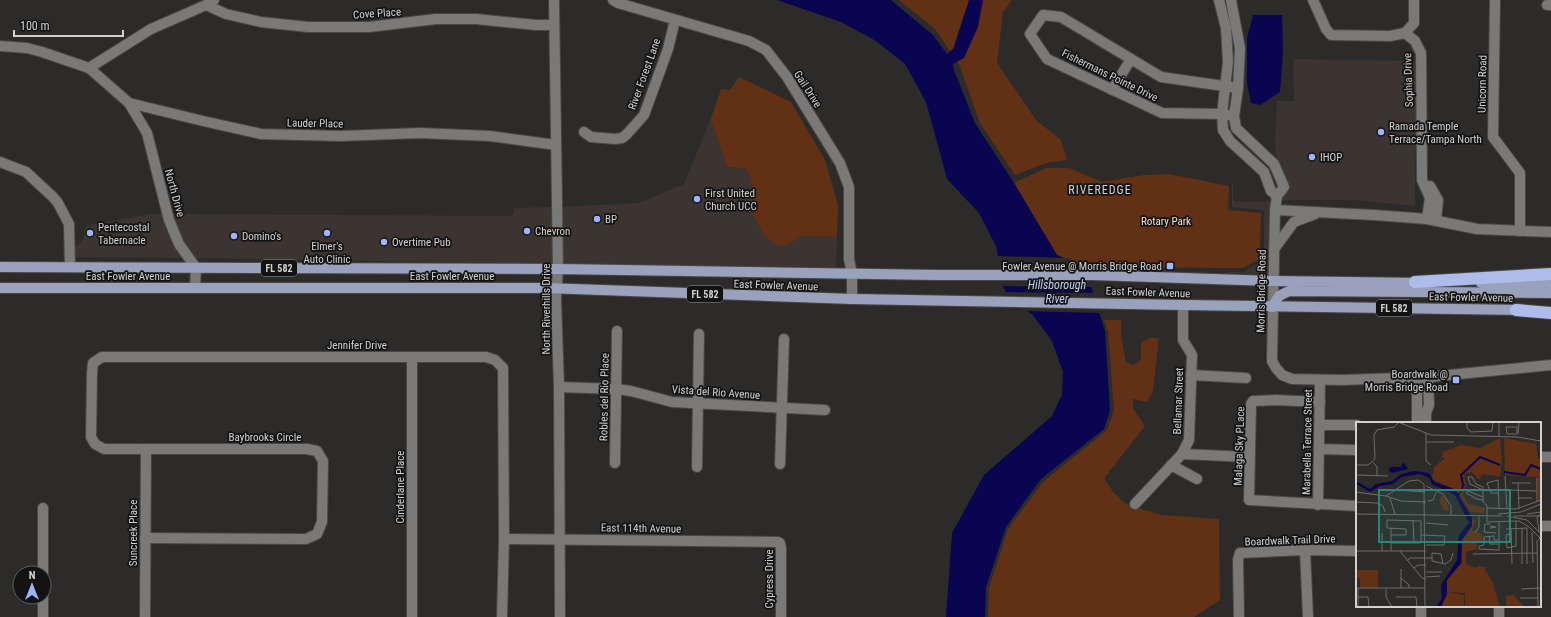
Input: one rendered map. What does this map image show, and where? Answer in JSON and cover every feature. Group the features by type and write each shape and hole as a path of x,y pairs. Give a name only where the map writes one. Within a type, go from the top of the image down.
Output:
{"highway":[{"path":"1415,282 1551,274"},
{"path":"1516,310 1551,313"}],"main road":[{"name":"East Fowler Avenue","path":"0,267 558,269 852,274 1093,275 1273,281 1551,284"},
{"name":"East Fowler Avenue","path":"0,288 557,288 852,299 1101,303 1183,306 1516,310 1551,309"},
{"path":"1272,307 1279,296 1289,291 1551,293"}],"street":[{"name":"North Riverhills Drive","path":"554,0 553,25 558,269 556,299 560,617"},
{"name":"Gail Drive","path":"613,0 618,3 749,42 766,50 787,77 838,158 849,187 849,259 852,274 852,299"},
{"path":"1219,0 1226,28 1228,62 1222,114 1224,130 1230,141 1264,172 1271,191 1277,196"},
{"path":"1231,0 1240,48 1238,88 1234,116 1236,128 1274,164 1284,186 1277,196 1275,210 1431,220 1477,229 1551,232"},
{"path":"1313,0 1326,29 1331,35 1390,36 1405,33 1414,23 1414,0"},
{"name":"Unicorn Road","path":"1495,0 1493,137 1520,173 1520,231"},
{"name":"Cove Place","path":"210,3 226,14 261,22 308,27 369,27 436,19 476,19 536,25 553,25"},
{"path":"0,46 27,48 89,68 151,29 210,3"},
{"name":"Fishermans Pointe Drive","path":"1234,116 1222,114 1162,113 1047,59 1030,34 1043,15 1062,17 1161,77 1238,88"},
{"name":"River Forest Lane","path":"584,132 591,137 615,139 622,138 644,115 668,50 675,20"},
{"path":"1226,28 1236,26"},
{"name":"Sophia Drive","path":"1405,33 1415,41 1421,54 1422,180 1430,198 1431,220"},
{"path":"1112,90 1131,59"},
{"name":"Lauder Place","path":"89,68 129,102 260,134 340,136 420,132 490,136 556,144"},
{"name":"North Drive","path":"129,102 147,133 169,220 179,244 196,268"},
{"path":"0,162 26,172 58,203 69,224 70,267"},
{"name":"Morris Bridge Road","path":"1275,210 1272,361 1282,375 1292,379 1320,380 1417,378 1551,365"},
{"path":"1274,249 1294,222 1319,212"},
{"path":"195,287 196,268"},
{"name":"Bellamar Street","path":"1135,504 1182,454 1189,440 1192,355 1183,340 1183,306"},
{"name":"Robles del Rio Place","path":"615,463 617,331"},
{"path":"697,467 699,334"},
{"path":"780,464 784,340"},
{"name":"Jennifer Drive","path":"146,449 104,449 95,444 91,437 93,363 102,357 486,357 495,360 503,368 504,539 502,617"},
{"name":"Cinderlane Place","path":"412,357 412,617"},
{"path":"1191,375 1246,378"},
{"path":"1426,422 1426,414 1429,405 1428,377"},
{"path":"1417,378 1417,422"},
{"name":"Marabella Terrace Street","path":"1318,504 1320,380"},
{"name":"Vista del Rio Avenue","path":"558,387 616,389 638,393 661,400 698,404 825,410"},
{"name":"Malaga Sky PLace","path":"1320,402 1275,400 1253,401 1251,404 1249,500 1356,506"},
{"path":"1320,425 1356,425"},
{"name":"Baybrooks Circle","path":"145,538 306,538 318,534 322,522 322,461 318,451 308,449 146,449"},
{"name":"Suncreek Place","path":"145,617 146,449"},
{"path":"1319,449 1356,450"},
{"path":"1182,454 1249,457"},
{"path":"1171,465 1197,479"},
{"path":"43,508 43,565"},
{"name":"East 114th Avenue","path":"504,539 778,542"},
{"name":"Cypress Drive","path":"778,542 780,543 781,549 781,617"},
{"path":"1305,550 1308,617"},
{"name":"Boardwalk Trail Drive","path":"1239,617 1238,560 1240,553 1305,550 1356,551"},
{"path":"43,605 43,617"}],"shaded area":[{"path":"1293,59 1416,61 1415,206 1354,200 1278,200 1279,175 1275,144 1277,101 1294,101"},
{"path":"711,118 727,167 742,168 749,171 752,185 753,213 790,244 801,236 837,237 836,267 562,264 560,207 639,203 684,184"},
{"path":"1233,183 1233,198 1235,202 1272,201 1270,274 1226,273 1244,272 1259,263 1264,249 1264,212 1262,210 1232,207"},
{"path":"553,207 554,264 194,258 182,242 171,214 511,216 514,213 514,208"},
{"path":"150,214 163,214 184,258 74,257 74,250 83,240 86,226"}],"green space":[{"path":"899,0 1012,0 1003,12 997,63 1036,120 1061,140 1067,160 1046,163 1015,175 980,123 959,64 935,29"},
{"path":"739,77 791,102 825,160 838,205 837,237 801,236 790,244 778,246 764,235 753,213 752,185 749,172 742,168 727,167 711,118 721,89 730,90"},
{"name":"Rotary Park","path":"1046,168 1069,168 1102,182 1144,175 1169,174 1229,186 1228,210 1261,213 1260,248 1258,260 1243,268 1085,267 1057,255 1014,183"},
{"path":"1104,320 1121,320 1121,336 1126,362 1134,365 1141,360 1141,343 1150,338 1159,338 1153,391 1147,402 1133,399 1133,408 1145,426 1105,477 1105,481 1112,489 1111,491 1135,510 1138,508 1162,515 1219,519 1220,600 1194,617 988,617 989,588 1008,529 1043,482 1107,430 1114,411 1108,331"}],"water":[{"name":"Hillsborough River","path":"777,0 891,0 933,35 947,54 953,49 969,0 983,0 978,27 964,58 953,64 954,70 975,123 1014,183 1057,255 1085,267 1105,331 1110,411 1104,429 1041,479 1006,527 986,587 985,617 946,617 952,533 984,475 1052,416 1062,395 1063,372 1052,341 1032,314 1012,303 991,265 998,255 996,246 979,213 947,179 926,102 905,64 876,41 841,22"},
{"path":"1253,15 1282,15 1283,51 1280,92 1260,105 1251,103 1247,83 1247,38"}],"pier":[{"path":"994,256 1068,258 1086,266 1093,287 1000,286 989,266"},
{"path":"1003,292 1095,293 1101,313 1022,311 1010,305"}],"place":[{"name":"Ramada Temple Terrace/Tampa North","path":"1381,132"},
{"name":"IHOP","path":"1312,157"},
{"name":"First United Church UCC","path":"697,199"},
{"name":"BP","path":"597,219"},
{"name":"Chevron","path":"527,231"},
{"name":"Pentecostal Tabernacle","path":"90,233"},
{"name":"Elmer's Auto Clinic","path":"327,233"},
{"name":"Domino's","path":"234,236"},
{"name":"Overtime Pub","path":"384,242"},
{"name":"Fowler Avenue @ Morris Bridge Road","path":"1170,266"},
{"name":"Boardwalk @ Morris Bridge Road","path":"1456,380"}],"district":[{"name":"RIVEREDGE","path":"1100,190"}]}
